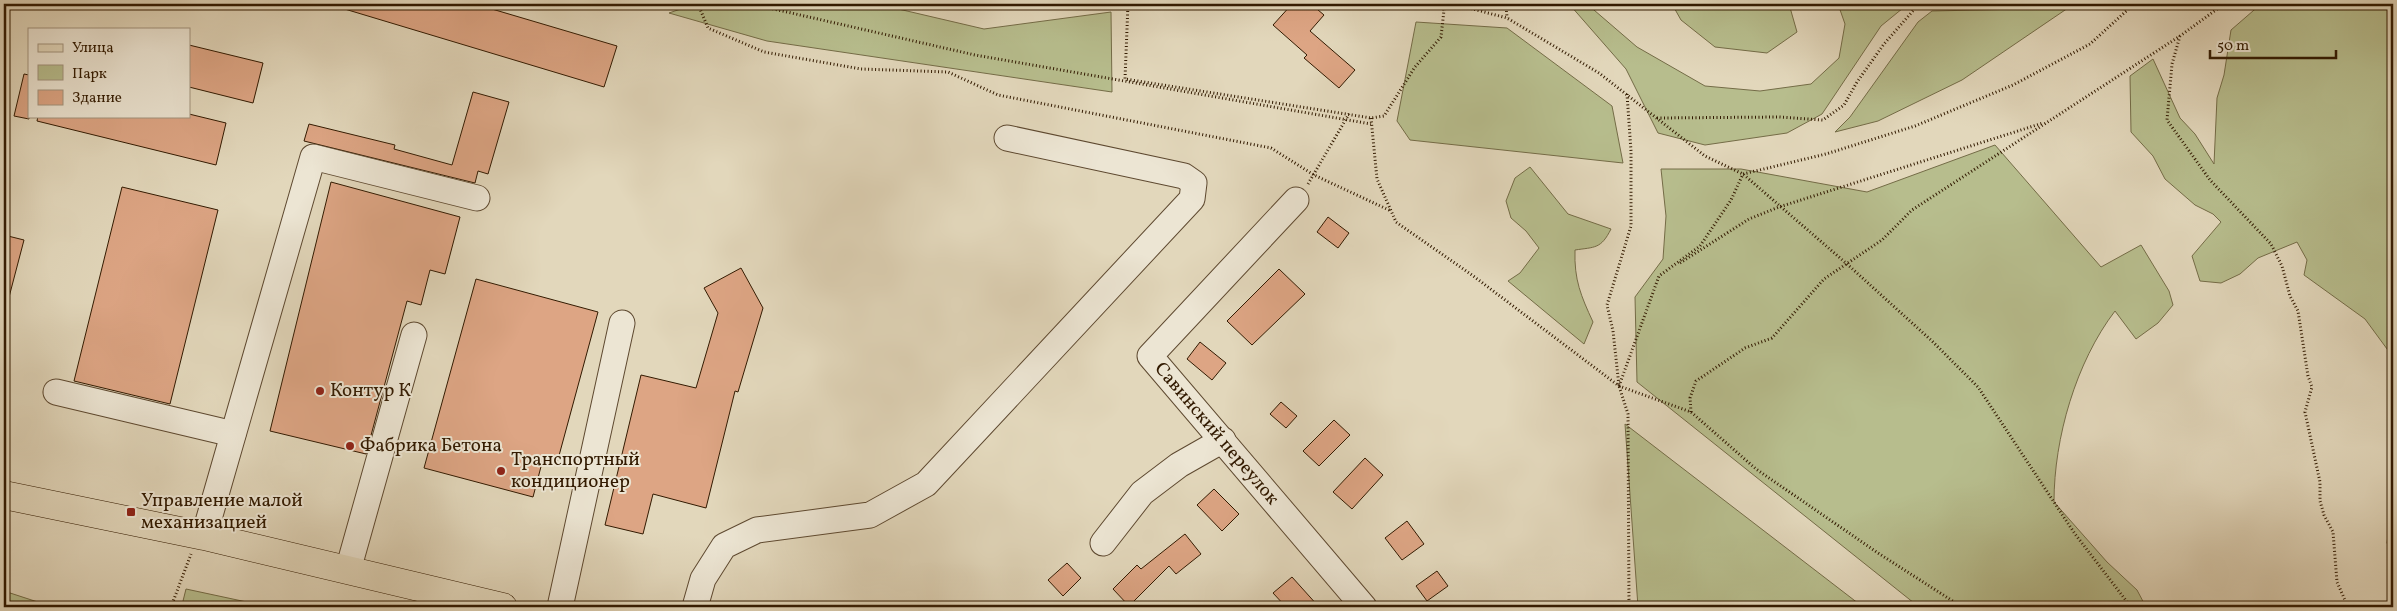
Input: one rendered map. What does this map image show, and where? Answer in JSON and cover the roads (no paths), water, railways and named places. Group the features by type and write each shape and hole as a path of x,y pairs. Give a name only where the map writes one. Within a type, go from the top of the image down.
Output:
{"main road":[{"path":"4,495 201,536 503,607"}],"street":[{"path":"695,607 703,579 724,546 757,530 870,515 926,484 1192,199 1194,184 1184,176 1008,138"},
{"path":"201,536 233,434 313,157 477,198"},
{"name":"Савинский переулок","path":"1296,200 1150,356 1363,607"},
{"path":"560,607 622,323"},
{"path":"348,570 414,335"},
{"path":"56,392 233,434"},
{"path":"1103,543 1142,493 1178,465 1223,440"}],"place":[{"name":"Контур К","path":"320,391"},
{"name":"Фабрика Бетона","path":"350,446"},
{"name":"Транспортный кондиционер","path":"501,471"},
{"name":"Управление малой механизацией","path":"131,512"}]}
